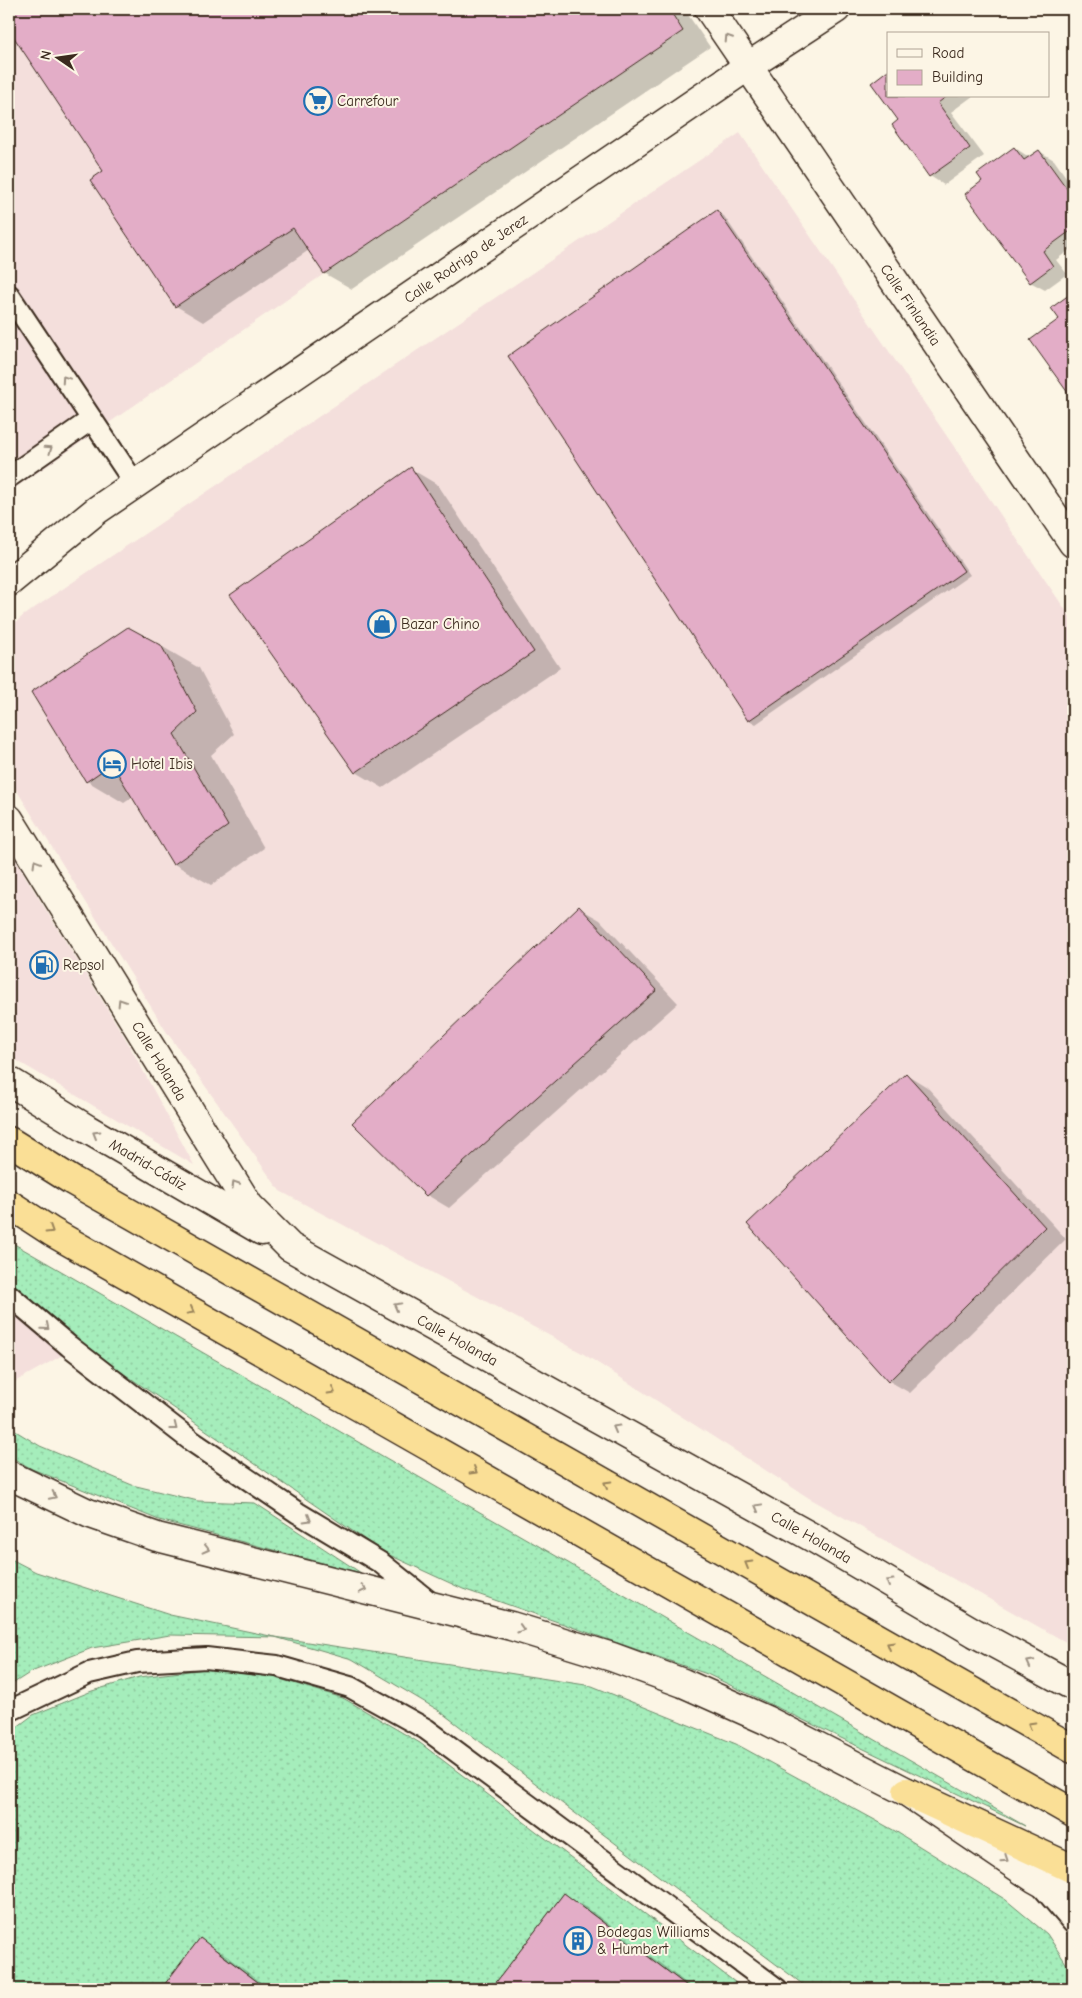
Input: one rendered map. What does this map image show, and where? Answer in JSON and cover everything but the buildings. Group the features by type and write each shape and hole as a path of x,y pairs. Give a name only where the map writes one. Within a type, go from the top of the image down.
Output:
{"highway":[{"path":"9,1141 73,1181 1073,1749"},
{"path":"9,1204 60,1237 1073,1813"},
{"path":"908,1792 1073,1869"}],"street":[{"name":"Calle Finlandia","path":"709,9 1073,543"},
{"name":"Calle Rodrigo de Jerez","path":"9,582 97,510 747,67 836,9"},
{"name":"Calle Rodrigo de Jerez","path":"9,557 97,510"},
{"name":"Calle Holanda","path":"9,818 249,1206 290,1247 790,1525 975,1633 1073,1686"},
{"name":"Madrid-Cádiz","path":"9,1081 87,1129 290,1247"},
{"path":"9,1475 88,1513 157,1537 435,1606 530,1632 612,1657 683,1683 766,1720 908,1792 1034,1878 1073,1900"}],"lane":[{"path":"9,295 135,484"},
{"path":"9,477 92,419"},
{"path":"9,1295 69,1346 192,1442 298,1512 381,1563 435,1606"},
{"path":"9,1711 89,1673 137,1662 206,1658 277,1666 350,1687 426,1729 777,1989"},
{"path":"1034,1878 1073,1923"}],"shaded area":[{"name":"Carrefour","path":"9,9 669,9 683,31 324,274 9,492"},
{"path":"740,133 1073,621 1073,1646 809,1498 582,1353 280,1191 166,1031 9,778 9,628 24,615"},
{"name":"Repsol","path":"9,850 127,1041 194,1165 9,1056"},
{"path":"9,1281 75,1340 61,1356 9,1385"}],"green space":[{"path":"9,1241 1025,1826 707,1674 463,1589 383,1552 75,1340 9,1281"},
{"path":"9,1427 40,1446 132,1485 198,1501 255,1503 361,1573 159,1520 32,1469 9,1456"},
{"path":"9,1558 36,1572 170,1615 275,1637 170,1635 92,1648 31,1672 9,1686"},
{"path":"275,1637 592,1686 736,1744 895,1831 1006,1900 1047,1934 1073,1974 1073,1989 809,1989 438,1710 352,1659"},
{"path":"206,1669 273,1677 343,1698 420,1743 744,1989 691,1989 564,1893 491,1989 267,1989 200,1938 161,1989 9,1989 9,1733 33,1715 92,1691 139,1677"}],"place":[{"name":"Carrefour","path":"318,101"},
{"name":"Bazar Chino","path":"382,624"},
{"name":"Hotel Ibis","path":"112,764"},
{"name":"Repsol","path":"44,965"},
{"name":"Bodegas Williams & Humbert","path":"578,1941"}]}
